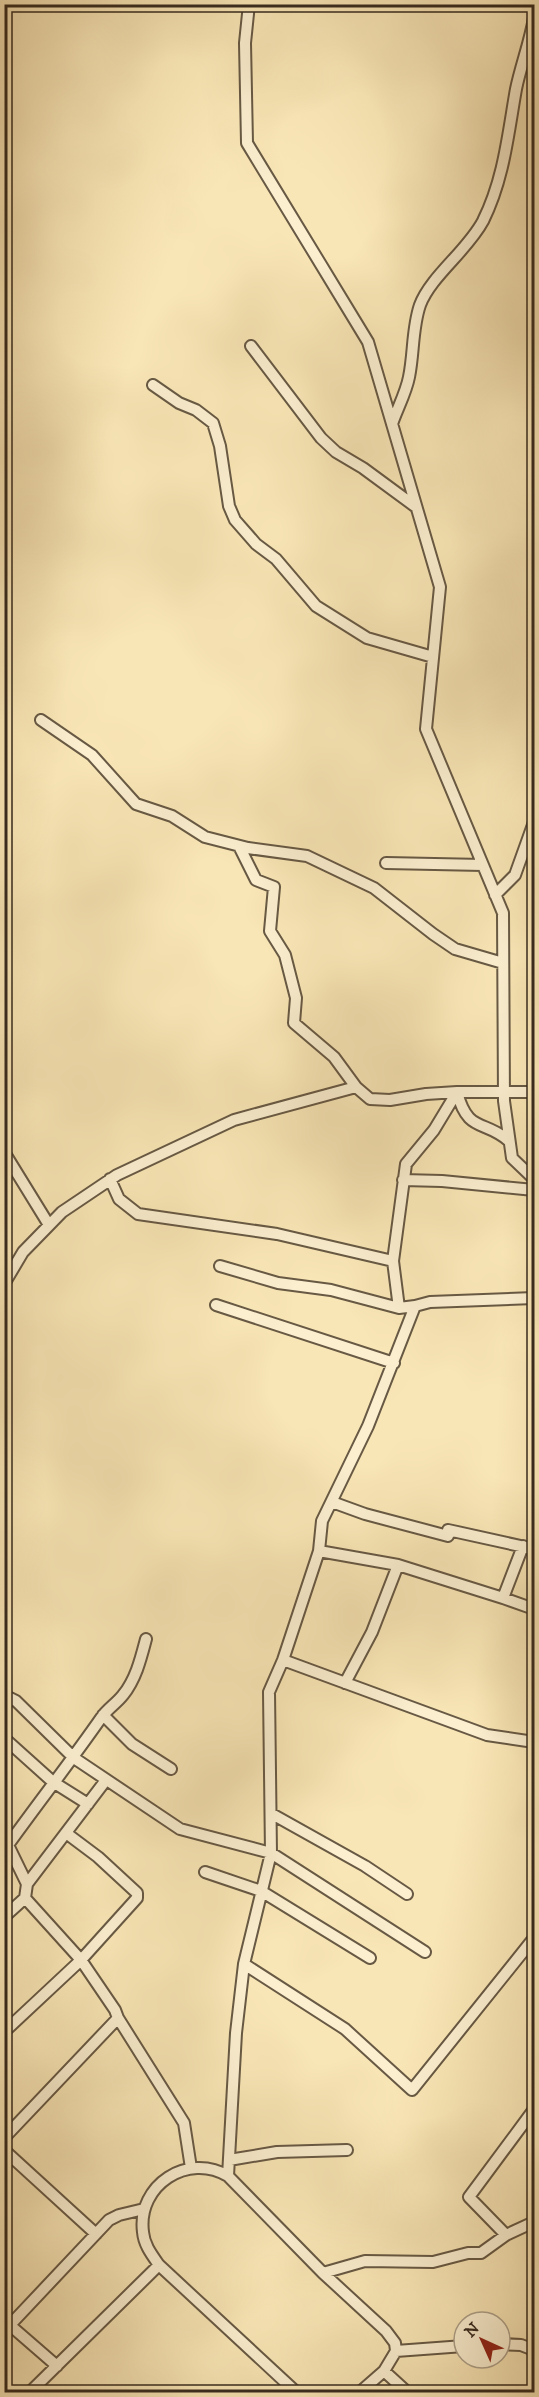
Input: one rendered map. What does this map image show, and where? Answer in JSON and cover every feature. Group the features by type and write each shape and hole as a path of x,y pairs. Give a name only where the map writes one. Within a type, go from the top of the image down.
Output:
{"street":[{"path":"249,4 245,43 247,143 368,342 440,587 426,729 503,913 503,1092 512,1158 534,1179"},
{"path":"392,424 409,378 420,304 430,287 465,246 482,221 497,183 508,147 516,89 534,18"},
{"path":"251,346 321,438 336,452 363,468 416,507"},
{"path":"153,385 179,403 196,410 213,423 220,446 229,506 235,520 256,544 276,559 316,606 367,638 433,657"},
{"path":"41,720 92,755 136,804 172,816 205,837 239,846 307,856 374,888 433,934 455,948 502,963"},
{"path":"495,895 515,875 534,822"},
{"path":"239,846 256,880 274,887 270,931 285,955 296,998 294,1023 334,1058 356,1088 370,1099 390,1100 457,1092 534,1092"},
{"path":"386,863 483,866"},
{"path":"4,1284 23,1252 62,1212 110,1179 234,1120 356,1088"},
{"path":"457,1092 462,1110 473,1122 509,1141"},
{"path":"399,1308 393,1261 406,1164 434,1130 457,1092"},
{"path":"4,1152 49,1225"},
{"path":"110,1179 119,1199 138,1214 277,1234 393,1261"},
{"path":"403,1180 442,1181 534,1190"},
{"path":"220,1266 278,1283 331,1290 399,1308 430,1302 534,1298"},
{"path":"216,1305 394,1363"},
{"path":"228,2176 236,2033 244,1964 271,1853 269,1692 283,1660 319,1551 322,1521 368,1426 415,1306"},
{"path":"332,1502 365,1514 534,1549"},
{"path":"503,1598 523,1546"},
{"path":"319,1551 398,1566 534,1609"},
{"path":"345,1683 372,1632 398,1566"},
{"path":"4,1917 26,1898 27,1884 8,1845 53,1782 74,1758 103,1715 124,1694 139,1666 146,1639"},
{"path":"283,1660 487,1735 534,1742"},
{"path":"4,1695 16,1701 74,1758 180,1829 271,1853 425,1952"},
{"path":"103,1715 132,1744 171,1769"},
{"path":"4,1738 53,1782 88,1804"},
{"path":"27,1884 106,1780"},
{"path":"272,1814 365,1866 408,1894"},
{"path":"4,2032 81,1960 137,1898 137,1893 98,1857 66,1833"},
{"path":"205,1872 261,1891 370,1958"},
{"path":"26,1898 81,1960 115,2010 184,2124 190,2168"},
{"path":"244,1964 345,2029 412,2090 534,1938"},
{"path":"4,2138 118,2018"},
{"path":"506,2235 469,2197 532,2112"},
{"path":"4,2150 96,2234"},
{"path":"229,2160 277,2152 347,2150"},
{"path":"296,2392 159,2265 147,2247 143,2233 144,2209 147,2199 159,2184 172,2175 190,2168 209,2167 228,2176 323,2273 386,2331 395,2343 396,2351 384,2371 360,2392"},
{"path":"57,2366 7,2322 109,2220 118,2215 144,2209"},
{"path":"323,2273 365,2260 433,2262 468,2253 482,2253 506,2235 534,2222"},
{"path":"30,2392 159,2265"},
{"path":"512,2345 534,2350"},
{"path":"396,2351 452,2347"},
{"path":"384,2371 407,2392"}]}
